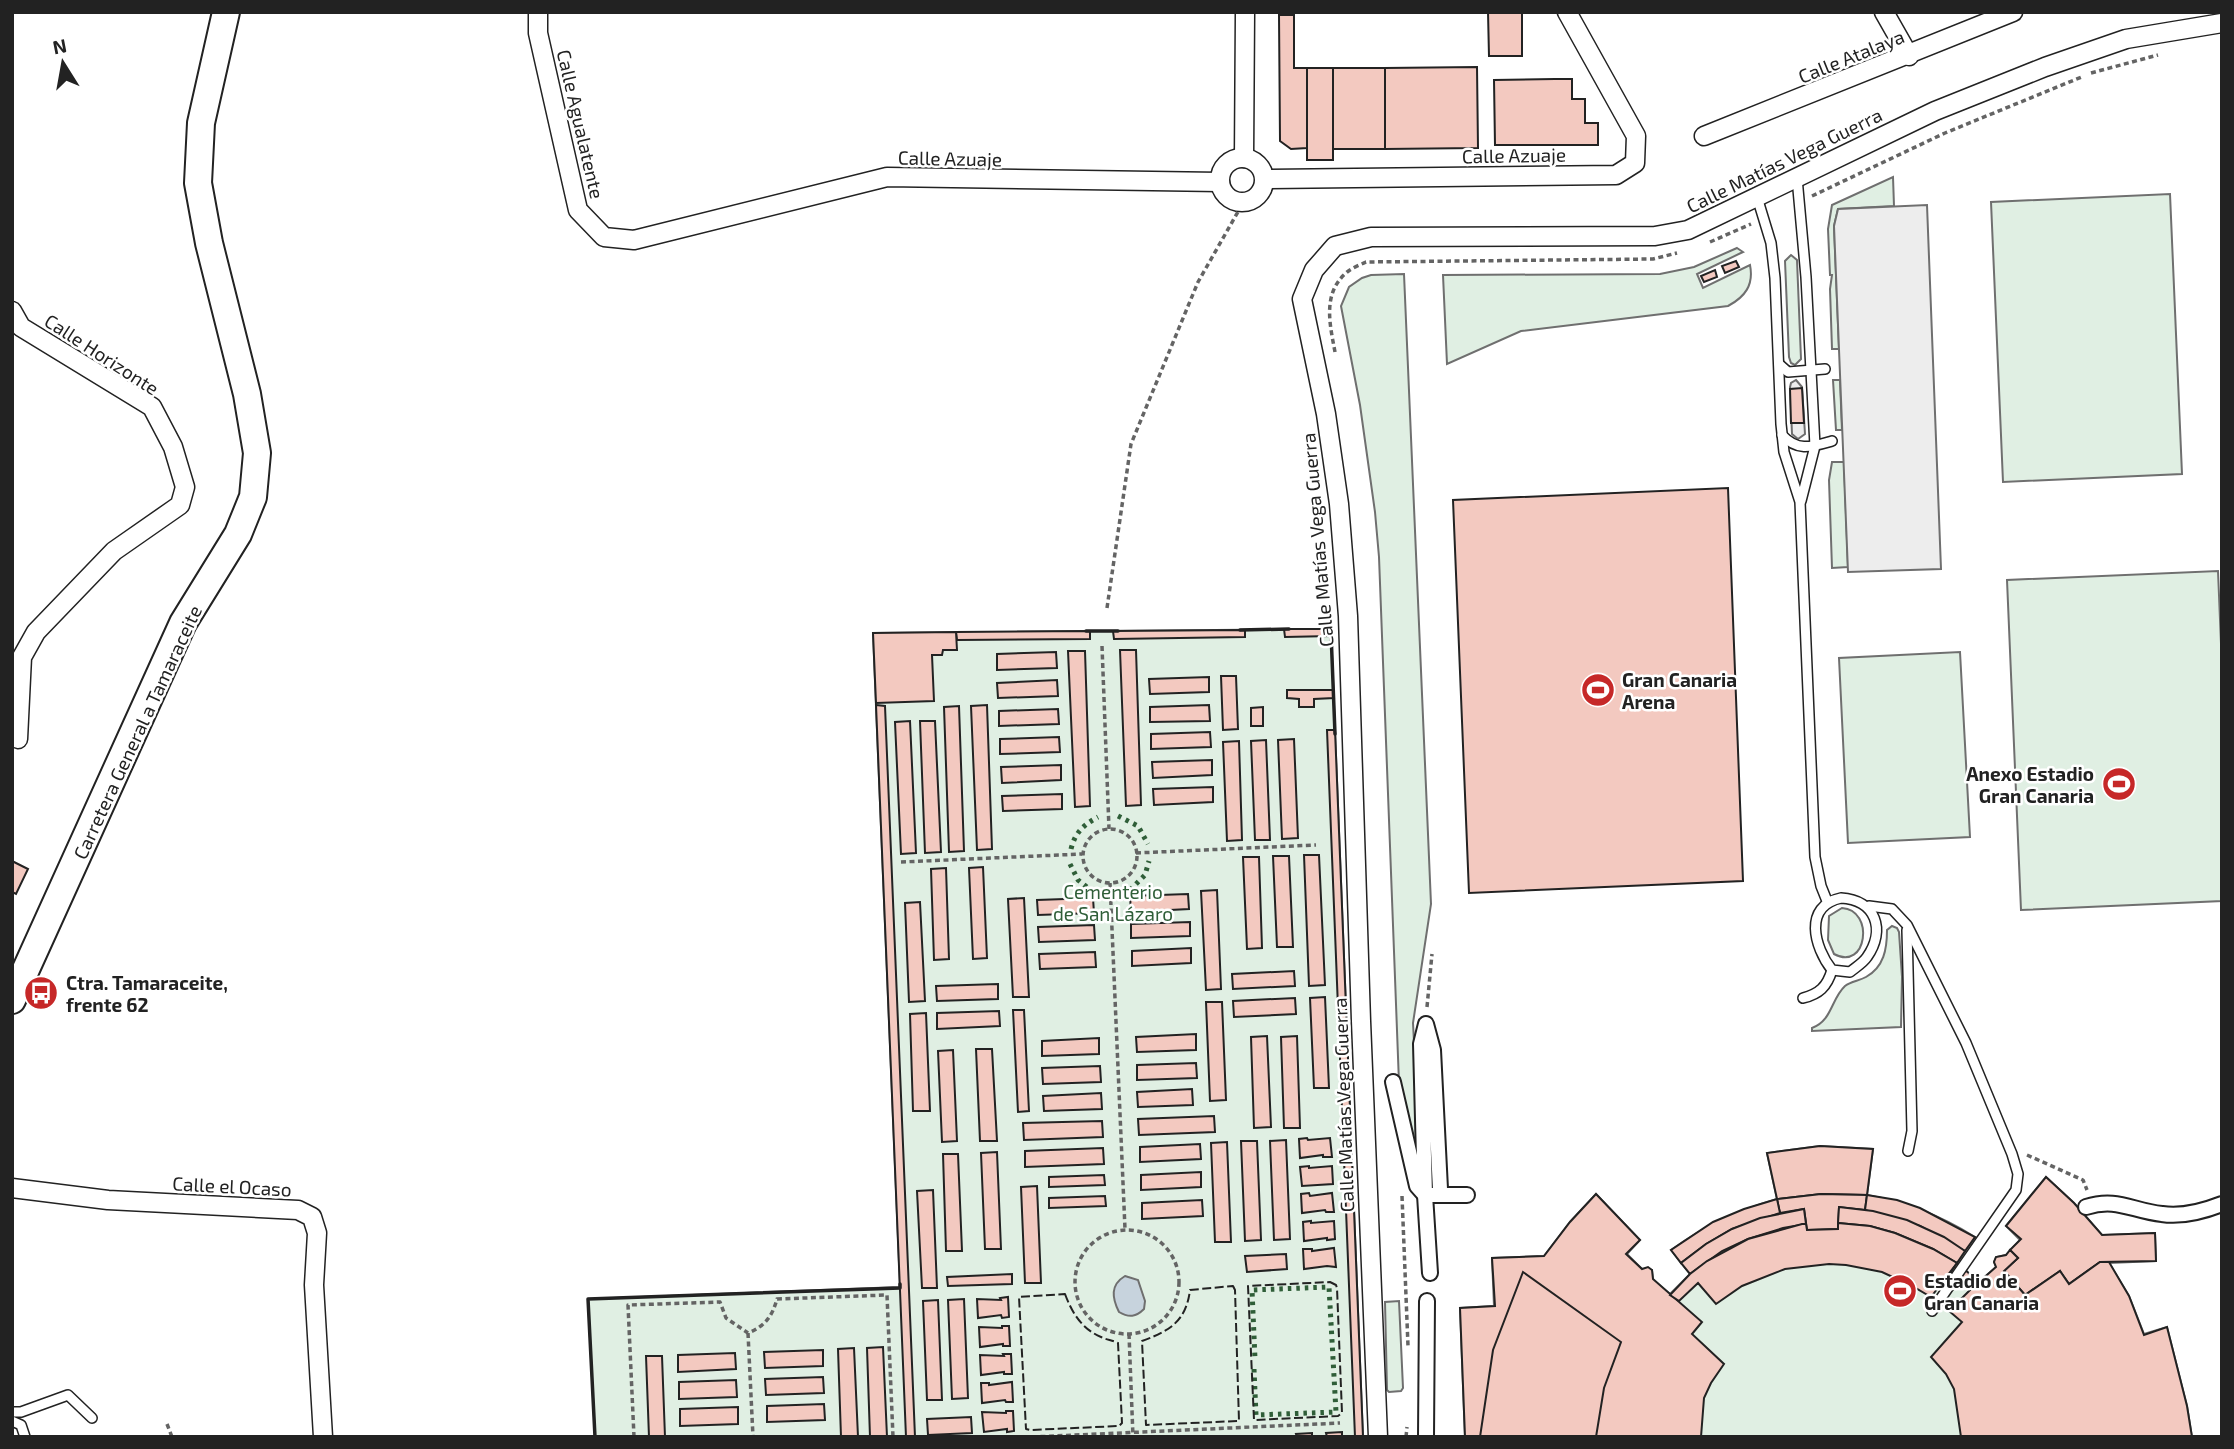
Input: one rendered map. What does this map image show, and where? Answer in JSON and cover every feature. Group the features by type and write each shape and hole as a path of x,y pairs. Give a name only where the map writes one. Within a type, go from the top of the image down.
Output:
{"main road":[{"name":"Carretera General a Tamaraceite","path":"12,1000 183,623 238,534 253,497 257,453 247,394 208,243 198,183 201,123 226,12"}],"street":[{"name":"Calle Agualatente","path":"538,12 538,33 578,210 604,237"},
{"path":"1244,158 1245,12"},
{"name":"Calle Azuaje","path":"1265,180 1616,175 1635,163 1636,136 1567,12"},
{"path":"1884,12 1909,56"},
{"name":"Calle Atalaya","path":"1704,136 1909,56 2013,12"},
{"name":"Calle Matías Vega Guerra","path":"1378,1437 1348,617 1339,504 1326,414 1302,299 1314,270 1335,246 1371,237 1655,236 1688,230 1935,111 2045,67 2126,39 2222,23"},
{"path":"1244,158 1256,163 1265,180 1261,193 1256,198 1243,202 1230,199 1220,182 1224,167 1236,159 1244,158"},
{"name":"Calle Azuaje","path":"604,237 634,240 887,177 1220,182"},
{"name":"Calle Horizonte","path":"12,311 20,327 152,407 173,447 185,487 180,505 114,551 36,632 22,657 18,739"},
{"path":"1426,1024 1433,1050 1440,1189"},
{"path":"1426,1024 1421,1044 1430,1273"},
{"path":"1393,1082 1417,1186 1425,1195 1467,1195"},
{"name":"Calle el Ocaso","path":"12,1188 108,1200 298,1210 312,1217 317,1233 314,1285 323,1437"},
{"path":"2090,1206 2115,1202 2165,1215 2206,1210 2222,1204"},
{"path":"1426,1437 1427,1301"}],"lane":[{"path":"1797,178 1801,202 1815,446 1800,502"},
{"path":"1757,197 1771,243 1776,278 1784,452 1800,502 1815,857 1827,901"},
{"path":"1779,364 1788,372 1825,369"},
{"path":"1782,435 1791,445 1815,446 1832,441"},
{"path":"1868,906 1876,923 1877,941 1866,960 1850,972 1832,970 1824,960 1815,925 1818,910 1827,901 1854,899 1868,906 1892,909 1907,925 1966,1043 2018,1174 2016,1190 1932,1311"},
{"path":"1907,925 1912,1131 1908,1151"},
{"path":"1802,998 1815,995 1828,984 1832,970"},
{"path":"12,1412 21,1412 68,1395 92,1418"},
{"path":"12,1421 20,1425 25,1437"}],"path":[{"path":"1801,202 1945,133 2088,74 2163,54"},
{"path":"1107,608 1131,444 1199,282 1243,202"},
{"path":"1707,244 1764,219"},
{"path":"1335,355 1329,311 1331,293 1346,273 1366,261 1653,259 1686,251"},
{"path":"1102,646 1109,829"},
{"path":"1109,829 1124,833 1136,853 1136,862 1127,877 1110,883 1093,878 1087,871 1082,854 1088,839 1109,829"},
{"path":"1136,853 1316,845"},
{"path":"901,862 1082,854"},
{"path":"1110,883 1125,1229"},
{"path":"1426,1024 1432,954"},
{"path":"2012,1154 2024,1154 2083,1180 2090,1206"},
{"path":"1402,1191 1408,1350"},
{"path":"1125,1229 1143,1231 1159,1240 1172,1254 1178,1271 1179,1289 1173,1306 1162,1321 1147,1331 1129,1334 1112,1332 1097,1326 1081,1307 1074,1284 1076,1267 1083,1252 1094,1240 1109,1232 1125,1229"},
{"path":"748,1333 761,1328 773,1315 777,1299 887,1295 893,1437"},
{"path":"634,1437 628,1305 720,1302 726,1318 748,1333"},
{"path":"748,1333 753,1437"},
{"path":"1129,1334 1133,1434"},
{"path":"1032,1437 1340,1423"},
{"path":"167,1424 172,1437"},
{"path":"1406,1437 1407,1425"}],"green space":[{"path":"1893,177 1894,206 1838,209 1834,226 1839,349 1832,349 1832,275 1828,229 1832,205"},
{"path":"2170,194 2182,474 2003,482 1991,202"},
{"path":"1737,248 1743,252 1697,274 1703,288 1750,265 1751,279 1747,290 1728,306 1521,331 1447,364 1443,275 1660,274 1694,267"},
{"path":"1791,255 1797,260 1801,359 1795,365 1789,357 1785,261"},
{"path":"1404,274 1431,904 1413,1023 1420,1154 1416,1155 1399,1083 1379,557 1360,405 1341,306 1349,287 1362,278 1371,275"},
{"path":"1833,380 1840,380 1842,430 1836,430"},
{"path":"1832,462 1844,462 1848,567 1832,568 1829,480"},
{"name":"Anexo Estadio Gran Canaria","path":"2218,571 2222,668 2222,901 2021,910 2007,580"},
{"name":"Cementerio de San Lázaro","path":"1331,629 1363,1437 595,1437 588,1299 900,1287 873,633"},
{"path":"1960,652 1970,837 1848,843 1839,658"},
{"path":"1842,908 1852,911 1863,928 1860,948 1854,955 1845,957 1834,954 1828,940 1829,916"},
{"path":"1892,926 1899,932 1901,1027 1812,1031 1812,1028 1828,1015 1845,986 1866,977 1881,963 1887,930"},
{"name":"Estadio de Gran Canaria","path":"1820,1146 1873,1149 1867,1195 1923,1210 1975,1237 1957,1263 1979,1282 1996,1267 1996,1257 2006,1255 2020,1240 2006,1226 2046,1177 2102,1235 2155,1233 2156,1261 2109,1263 2129,1296 2144,1334 2167,1327 2192,1437 1465,1437 1460,1308 1494,1306 1492,1258 1544,1256 1596,1194 1640,1240 1627,1254 1642,1269 1652,1270 1653,1280 1670,1294 1690,1274 1671,1250 1722,1220 1777,1199 1767,1153"},
{"path":"1399,1301 1403,1388 1401,1391 1389,1392 1385,1302"}],"shaded area":[{"path":"1927,205 1941,569 1848,572 1834,226 1838,209"},
{"path":"1796,380 1802,387 1805,434 1798,439 1792,434 1790,387"},
{"path":"1125,1276 1138,1280 1145,1301 1144,1309 1132,1316 1119,1312 1114,1297 1117,1283"}],"building":[{"path":"1488,12 1522,12 1522,56 1489,56"},
{"path":"1279,15 1294,15 1294,68 1307,68 1307,148 1291,149 1280,141"},
{"path":"1477,67 1478,148 1385,149 1385,68"},
{"path":"1307,68 1333,68 1333,160 1307,160"},
{"path":"1333,68 1385,68 1385,149 1333,149"},
{"path":"1572,79 1572,99 1585,99 1585,123 1598,123 1598,145 1495,145 1494,80"},
{"path":"1736,261 1739,267 1725,273 1722,266"},
{"path":"1715,270 1717,277 1704,282 1701,276"},
{"path":"1802,388 1804,423 1791,423 1790,389"},
{"name":"Gran Canaria Arena","path":"1728,488 1743,881 1469,893 1453,500"},
{"path":"1284,629 1331,629 1331,636 1285,637"},
{"path":"1245,630 1245,637 1114,639 1113,631"},
{"path":"1090,631 1090,639 957,640 956,632"},
{"path":"956,632 957,650 943,650 942,655 932,655 934,701 876,703 873,633"},
{"path":"1120,650 1136,650 1141,805 1126,806"},
{"path":"1068,651 1085,651 1090,806 1075,807"},
{"path":"1056,652 1057,668 997,670 997,654"},
{"path":"1221,676 1236,676 1238,729 1223,730"},
{"path":"1209,677 1209,692 1150,694 1149,679"},
{"path":"1057,680 1058,696 998,698 997,683"},
{"path":"1287,690 1333,690 1334,698 1314,699 1314,707 1299,707 1299,699 1287,698"},
{"path":"876,705 885,706 915,1437 906,1437"},
{"path":"987,705 992,849 977,850 971,706"},
{"path":"1209,705 1210,721 1150,722 1150,707"},
{"path":"959,706 964,851 949,852 944,707"},
{"path":"1263,707 1263,726 1251,726 1251,708"},
{"path":"1058,709 1059,724 999,726 999,711"},
{"path":"910,721 916,853 901,854 895,722"},
{"path":"920,721 935,721 941,852 925,853"},
{"path":"1327,730 1335,730 1363,1437 1355,1437"},
{"path":"1210,732 1211,747 1151,749 1151,734"},
{"path":"1059,737 1060,752 1000,754 1000,739"},
{"path":"1294,739 1298,838 1282,839 1278,740"},
{"path":"1266,740 1270,840 1255,840 1251,741"},
{"path":"1239,741 1242,840 1227,841 1223,742"},
{"path":"1212,760 1212,775 1153,778 1152,762"},
{"path":"1061,765 1061,780 1002,783 1001,767"},
{"path":"1213,787 1213,802 1154,805 1153,789"},
{"path":"1062,794 1062,809 1003,811 1002,796"},
{"path":"1304,855 1319,855 1325,985 1309,986"},
{"path":"1273,856 1289,856 1293,947 1277,947"},
{"path":"1243,857 1259,857 1262,948 1247,949"},
{"path":"12,861 28,869 16,894 12,892"},
{"path":"983,867 987,958 973,959 969,868"},
{"path":"946,868 949,959 934,960 931,869"},
{"path":"1217,890 1221,989 1206,990 1201,891"},
{"path":"1188,894 1189,909 1131,912 1130,896"},
{"path":"1024,898 1029,997 1013,997 1008,899"},
{"path":"1093,898 1094,913 1038,915 1037,900"},
{"path":"920,902 925,1001 909,1002 905,903"},
{"path":"1190,922 1190,936 1131,938 1131,924"},
{"path":"1094,925 1095,940 1039,942 1038,927"},
{"path":"1191,948 1191,963 1132,966 1132,951"},
{"path":"1095,952 1096,967 1040,969 1039,954"},
{"path":"1294,971 1295,986 1233,989 1232,974"},
{"path":"998,984 998,999 937,1001 936,986"},
{"path":"1325,997 1329,1088 1314,1088 1310,998"},
{"path":"1295,998 1296,1014 1234,1017 1233,1001"},
{"path":"1206,1002 1222,1002 1226,1100 1210,1101"},
{"path":"1013,1010 1024,1010 1029,1111 1018,1112"},
{"path":"999,1011 1000,1026 937,1029 937,1013"},
{"path":"926,1013 930,1111 913,1111 910,1014"},
{"path":"1196,1034 1196,1050 1137,1052 1136,1037"},
{"path":"1267,1036 1271,1127 1254,1128 1251,1037"},
{"path":"1297,1036 1300,1128 1284,1128 1281,1037"},
{"path":"1099,1038 1099,1054 1042,1056 1042,1041"},
{"path":"976,1049 992,1049 997,1141 980,1141"},
{"path":"953,1050 957,1141 942,1142 938,1051"},
{"path":"1196,1063 1197,1078 1137,1080 1137,1065"},
{"path":"1100,1066 1101,1082 1043,1084 1042,1068"},
{"path":"1192,1089 1193,1105 1138,1107 1137,1092"},
{"path":"1101,1093 1102,1109 1044,1111 1043,1096"},
{"path":"1214,1116 1215,1132 1139,1135 1138,1119"},
{"path":"1102,1121 1103,1137 1024,1140 1023,1123"},
{"path":"1330,1138 1332,1157 1323,1155 1300,1158 1299,1139"},
{"path":"1286,1140 1290,1239 1274,1240 1270,1141"},
{"path":"1241,1141 1257,1141 1261,1240 1245,1241"},
{"path":"1227,1142 1231,1242 1215,1242 1211,1143"},
{"path":"1200,1144 1201,1159 1140,1162 1140,1147"},
{"path":"1820,1146 1873,1149 1867,1195 1821,1194 1777,1199 1767,1153"},
{"path":"1103,1148 1104,1164 1025,1167 1025,1151"},
{"path":"997,1152 1001,1249 985,1249 981,1153"},
{"path":"943,1154 958,1154 962,1251 946,1251"},
{"path":"1332,1166 1333,1184 1302,1186 1300,1167"},
{"path":"1201,1172 1201,1187 1141,1190 1141,1175"},
{"path":"1104,1175 1105,1185 1049,1187 1049,1177"},
{"path":"2046,1177 2102,1235 2155,1233 2156,1261 2100,1262 2069,1284 2060,1271 2025,1295 2004,1271 2018,1258 2010,1250 2021,1239 2006,1226"},
{"path":"1037,1186 1041,1283 1025,1283 1021,1187"},
{"path":"933,1190 937,1288 922,1288 917,1191"},
{"path":"1309,1193 1310,1196 1332,1193 1334,1212 1325,1210 1302,1213 1301,1194"},
{"path":"1596,1194 1640,1240 1626,1254 1642,1269 1648,1267 1652,1270 1653,1279 1702,1322 1692,1334 1724,1364 1704,1398 1701,1437 1465,1437 1460,1308 1495,1306 1492,1258 1544,1256"},
{"path":"1821,1194 1867,1195 1865,1210 1839,1207 1838,1229 1807,1230 1804,1209 1780,1213 1777,1199"},
{"path":"1867,1195 1897,1200 1920,1208 1975,1237 1965,1251 1920,1226 1865,1210"},
{"path":"1105,1196 1106,1206 1049,1208 1049,1198"},
{"path":"1777,1199 1780,1213 1732,1229 1681,1263 1671,1250 1713,1222"},
{"path":"1202,1200 1203,1216 1142,1219 1142,1203"},
{"path":"1839,1207 1873,1211 1907,1220 1944,1237 1965,1251 1957,1263 1933,1249 1895,1233 1870,1226 1838,1223"},
{"path":"1804,1209 1806,1224 1748,1239 1722,1251 1690,1274 1681,1263 1732,1229 1760,1218"},
{"path":"1334,1221 1335,1239 1304,1241 1303,1222"},
{"path":"1838,1223 1870,1226 1895,1233 1933,1249 1957,1263 1931,1297 1882,1272 1829,1264 1785,1269 1742,1286 1716,1304 1698,1283 1679,1301 1670,1295 1707,1261 1748,1239 1802,1224 1806,1224 1807,1230 1838,1229"},
{"path":"1334,1248 1336,1267 1304,1269 1303,1249 1312,1251"},
{"path":"2010,1250 2018,1258 2004,1271 2025,1295 2060,1271 2069,1284 2100,1262 2109,1262 2129,1296 2144,1335 2167,1327 2192,1437 1961,1437 1954,1389 1946,1374 1931,1357 1962,1322 1949,1311 1971,1289 1951,1272 1957,1263 1979,1282 1996,1267 1996,1257 2006,1255"},
{"path":"1286,1254 1287,1269 1247,1272 1245,1256"},
{"path":"1523,1272 1621,1342 1604,1388 1596,1437 1480,1437 1493,1350"},
{"path":"1012,1274 1012,1284 948,1286 947,1277"},
{"path":"1008,1297 1009,1317 1002,1318 1001,1315 978,1318 977,1299 1001,1300 1000,1298"},
{"path":"964,1299 968,1398 952,1399 948,1300"},
{"path":"938,1300 942,1400 927,1400 923,1301"},
{"path":"1009,1326 1010,1346 1003,1344 980,1347 979,1327"},
{"path":"883,1347 887,1437 870,1437 867,1348"},
{"path":"854,1348 858,1437 841,1437 838,1349"},
{"path":"823,1350 823,1366 765,1368 764,1352"},
{"path":"735,1353 736,1369 678,1372 678,1355"},
{"path":"1003,1354 1011,1354 1012,1374 1004,1372 981,1375 980,1355 1004,1356"},
{"path":"646,1356 662,1356 665,1437 649,1437"},
{"path":"823,1377 824,1393 766,1395 765,1379"},
{"path":"736,1380 737,1397 679,1399 679,1382"},
{"path":"1012,1382 1013,1402 1005,1400 982,1403 981,1383 989,1385"},
{"path":"824,1404 825,1420 767,1422 767,1406"},
{"path":"738,1407 738,1424 680,1426 680,1409"},
{"path":"1013,1411 1014,1431 1007,1432 1007,1429 984,1432 982,1412"},
{"path":"971,1417 972,1433 928,1435 927,1419"},
{"path":"1342,1432 1342,1437 1327,1437 1326,1433"},
{"path":"1312,1433 1312,1437 1297,1437 1296,1434"}],"hedge":[{"path":"1118,816 1138,826 1148,844"},
{"path":"1071,849 1080,830 1098,817"},
{"path":"1130,890 1145,875 1149,861"},
{"path":"1070,864 1078,880 1092,891"},
{"path":"1254,1369 1256,1415 1336,1412 1329,1287 1252,1290 1255,1359"}],"fence":[{"path":"1330,1282 1337,1288 1342,1413 1338,1416 1254,1420 1248,1286 1330,1282"},
{"path":"1233,1286 1239,1421 1146,1425 1142,1341 1175,1324 1185,1310 1190,1290 1233,1286"},
{"path":"1065,1294 1074,1314 1083,1325 1094,1334 1118,1343 1122,1423 1119,1426 1026,1429 1019,1297 1065,1294"},
{"path":"1201,1437 1241,1437"}],"wall":[{"path":"1240,630 1289,629"},
{"path":"1086,631 1118,631"},
{"path":"1331,632 1335,734"},
{"path":"595,1437 588,1299 900,1288 900,1284"}],"place":[{"name":"Gran Canaria Arena","path":"1598,690"},
{"name":"Anexo Estadio Gran Canaria","path":"2119,784"},
{"name":"Ctra. Tamaraceite, frente 62","path":"41,993"},
{"name":"Estadio de Gran Canaria","path":"1900,1291"}]}
